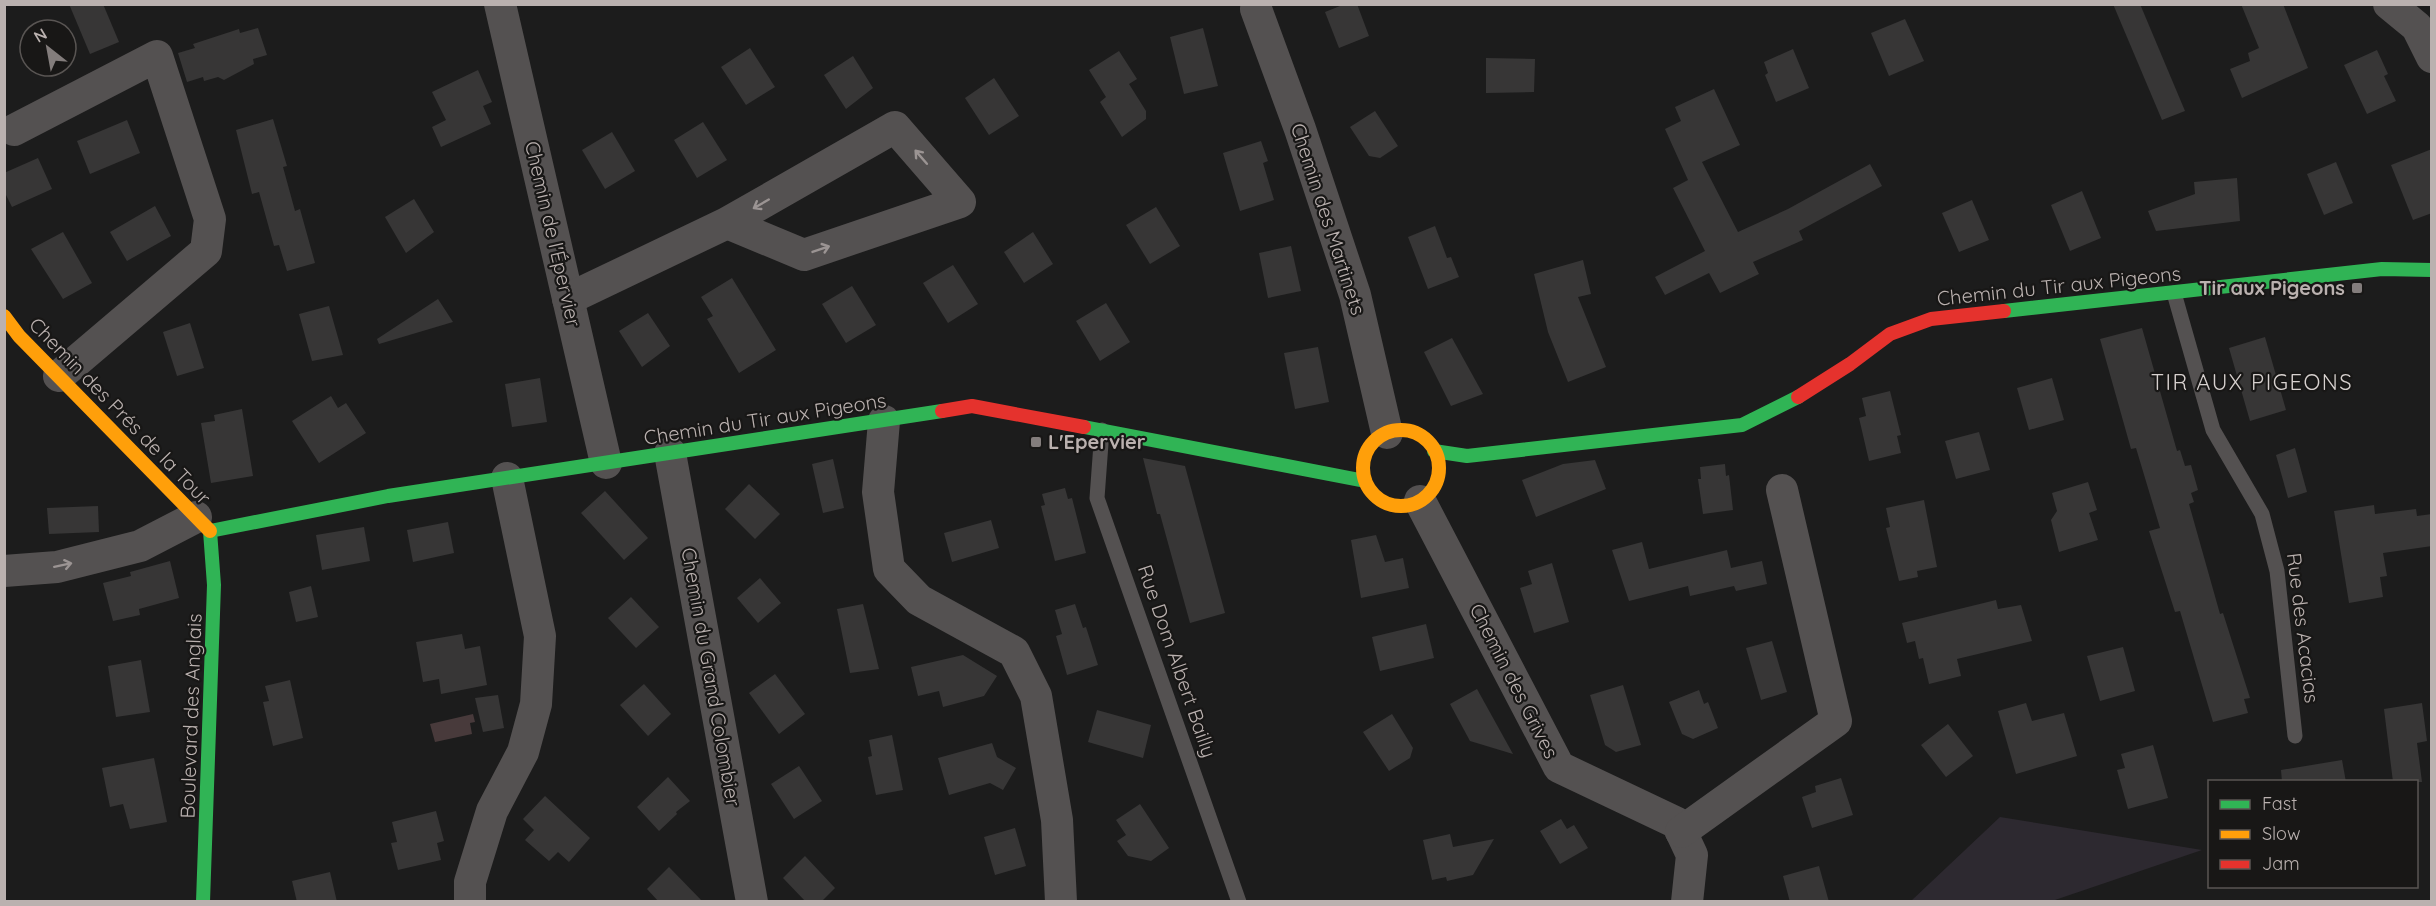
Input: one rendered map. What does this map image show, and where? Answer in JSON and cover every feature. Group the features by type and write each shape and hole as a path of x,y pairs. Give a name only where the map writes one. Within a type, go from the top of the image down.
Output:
{"street":[{"name":"Chemin de l'Épervier","path":"500,4 606,463"},
{"path":"2389,4 2417,27 2432,57"},
{"name":"Chemin des Martinets","path":"1256,9 1300,129 1355,295 1387,433"},
{"path":"14,130 157,56 210,219 206,251 58,376"},
{"path":"568,299 727,223 895,127 960,202 804,255 727,223"},
{"name":"Chemin du Tir aux Pigeons","path":"1434,451 1467,456 1742,425 1789,402 1850,364 1890,334 1931,319 2382,269 2432,270"},
{"name":"Chemin des Prés de la Tour","path":"4,316 19,336 203,524"},
{"name":"Chemin du Tir aux Pigeons","path":"203,524 972,406 1365,481"},
{"path":"884,421 878,492 889,569 919,600 1014,652 1036,696 1057,820 1061,902"},
{"path":"1408,431 1428,442 1434,451 1438,468 1434,487 1420,501 1410,505 1387,504 1378,499 1365,481 1364,461 1368,449 1387,433 1408,431"},
{"name":"Chemin du Grand Colombier","path":"670,453 752,902"},
{"name":"Chemin du Tir aux Pigeons","path":"1438,468 1467,456"},
{"name":"Chemin du Tir aux Pigeons","path":"1324,472 1364,461"},
{"path":"470,902 470,882 492,811 523,752 536,704 540,636 507,478"},
{"path":"1688,902 1692,855 1682,832 1836,721 1782,489"},
{"name":"Chemin des Grives","path":"1420,501 1558,767 1677,823 1682,832"},
{"path":"4,572 57,567 140,546 203,524"},
{"name":"Boulevard des Anglais","path":"203,524 214,585 203,902"}],"lane":[{"name":"Rue des Acacias","path":"2174,293 2213,430 2262,513 2277,571 2295,736"},
{"name":"Rue Dom Albert Bailly","path":"1102,430 1097,498 1239,902"}],"shaded area":[{"path":"473,714 475,722 470,723 472,734 435,742 430,724"},
{"path":"2000,817 2202,850 2052,901 1911,901"}],"building":[{"path":"69,4 103,4 119,42 90,54 78,25 78,18 75,18"},
{"path":"1345,4 1357,4 1369,36 1339,48 1325,12"},
{"path":"2113,4 2140,4 2185,111 2162,120"},
{"path":"2241,4 2283,4 2308,68 2242,98 2230,69 2250,61 2248,53 2259,48"},
{"path":"1905,19 1924,61 1889,76 1871,33"},
{"path":"258,28 267,55 253,59 254,64 224,80 218,77 204,81 203,77 187,82 178,53 195,48 193,44 239,29 240,33"},
{"path":"1203,28 1218,86 1184,94 1170,37"},
{"path":"750,48 775,87 746,105 721,67"},
{"path":"1793,49 1809,88 1776,102 1765,75 1768,73 1764,62"},
{"path":"2377,50 2388,74 2384,76 2396,101 2367,114 2344,65"},
{"path":"1119,51 1137,79 1129,84 1146,111 1146,119 1122,137 1100,102 1106,97 1089,70"},
{"path":"853,56 873,88 846,109 824,75"},
{"path":"1486,58 1535,59 1534,92 1486,93"},
{"path":"478,70 492,102 483,106 491,124 441,147 432,127 446,120 432,92"},
{"path":"994,78 1019,116 989,135 965,98"},
{"path":"1714,89 1740,145 1702,162 1738,232 1788,209 1870,164 1882,186 1799,231 1803,240 1753,262 1759,274 1720,293 1709,273 1665,295 1655,277 1705,251 1673,188 1688,180 1665,129 1681,121 1675,107"},
{"path":"1375,111 1398,146 1380,158 1369,156 1350,127"},
{"path":"273,119 287,166 283,167 295,211 300,209 315,263 287,271 279,245 274,246 259,192 252,194 236,130"},
{"path":"127,120 140,153 90,174 77,141"},
{"path":"703,122 727,160 697,178 674,140"},
{"path":"612,132 635,171 605,189 582,150"},
{"path":"1261,141 1268,161 1263,163 1274,200 1240,211 1223,153"},
{"path":"2432,149 2432,213 2413,220 2391,165"},
{"path":"38,158 52,189 12,207 4,191 4,173"},
{"path":"2336,162 2353,203 2324,215 2307,174"},
{"path":"2237,178 2240,221 2156,231 2148,211 2195,194 2194,182"},
{"path":"2082,191 2101,238 2070,251 2051,205"},
{"path":"414,199 434,232 406,253 385,217"},
{"path":"1972,200 1989,240 1959,252 1942,213"},
{"path":"155,206 171,236 127,261 110,232"},
{"path":"1156,207 1180,246 1150,264 1126,225"},
{"path":"1435,226 1447,258 1451,257 1459,277 1428,289 1408,237"},
{"path":"63,232 92,283 63,299 31,249"},
{"path":"1033,232 1053,264 1024,283 1004,252"},
{"path":"1291,246 1301,291 1268,298 1259,253"},
{"path":"1583,260 1591,294 1578,297 1606,367 1568,382 1548,332 1534,274"},
{"path":"953,265 978,304 948,323 923,283"},
{"path":"732,278 776,350 739,373 707,319 713,316 701,297"},
{"path":"852,286 876,325 846,343 822,304"},
{"path":"438,299 453,322 379,344 377,339"},
{"path":"1106,303 1130,342 1100,361 1076,321"},
{"path":"329,306 343,355 312,361 299,314"},
{"path":"648,313 670,346 642,367 619,331"},
{"path":"190,323 204,368 177,376 163,332"},
{"path":"2142,328 2177,451 2180,450 2185,466 2191,465 2198,490 2191,493 2194,502 2189,504 2220,614 2223,613 2250,698 2244,699 2248,713 2213,722 2180,611 2175,612 2149,531 2160,528 2136,448 2131,449 2100,339"},
{"path":"2265,337 2286,410 2250,421 2229,348"},
{"path":"1452,338 1483,394 1451,406 1424,352"},
{"path":"1318,347 1329,402 1295,409 1284,353"},
{"path":"540,378 547,422 512,427 505,384"},
{"path":"2052,378 2064,420 2029,430 2017,388"},
{"path":"1890,391 1901,435 1897,436 1901,453 1869,461 1859,418 1866,416 1862,398"},
{"path":"331,396 338,408 346,403 366,433 319,463 292,421"},
{"path":"242,409 253,476 211,483 201,423 215,421 214,415"},
{"path":"1979,432 1990,470 1956,479 1945,441"},
{"path":"2295,448 2307,492 2288,498 2276,455"},
{"path":"1143,458 1185,466 1225,613 1190,623 1160,514 1157,514"},
{"path":"833,459 844,508 823,513 812,464"},
{"path":"1595,460 1606,489 1536,517 1522,480 1563,464"},
{"path":"1725,464 1726,476 1729,475 1733,510 1703,514 1698,479 1701,479 1700,467"},
{"path":"2088,482 2097,510 2089,513 2098,540 2059,552 2051,520 2057,511 2052,493"},
{"path":"749,484 780,514 755,539 725,509"},
{"path":"1065,488 1068,499 1072,498 1086,553 1055,561 1041,506 1045,505 1042,494"},
{"path":"605,491 648,538 624,560 581,513"},
{"path":"1924,500 1937,567 1917,571 1918,577 1899,581 1886,528 1890,527 1886,508"},
{"path":"2374,505 2375,514 2416,509 2417,516 2432,514 2432,546 2383,553 2387,576 2380,577 2383,597 2349,603 2334,511"},
{"path":"98,506 99,532 49,534 47,508"},
{"path":"991,520 999,548 952,562 944,533"},
{"path":"448,522 454,553 413,562 407,530"},
{"path":"364,527 370,561 322,570 316,535"},
{"path":"1376,535 1385,562 1403,558 1409,588 1361,598 1351,540"},
{"path":"1642,542 1649,569 1727,550 1731,568 1762,561 1767,584 1736,591 1734,586 1690,596 1688,586 1629,601 1612,550"},
{"path":"170,561 179,598 139,609 140,615 113,621 103,583 131,576 130,572"},
{"path":"1552,563 1569,622 1534,633 1520,588 1532,584 1528,571"},
{"path":"760,578 781,603 758,623 737,598"},
{"path":"311,586 318,617 296,622 289,592"},
{"path":"631,597 659,627 636,648 608,618"},
{"path":"1996,600 1998,609 2021,605 2032,641 1957,659 1961,676 1929,684 1923,658 1919,659 1915,641 1907,643 1902,623"},
{"path":"863,604 879,669 850,673 837,609"},
{"path":"1075,604 1083,628 1086,627 1098,665 1067,675 1056,636 1062,634 1055,610"},
{"path":"1426,624 1434,658 1380,671 1372,637"},
{"path":"462,634 465,649 480,646 487,685 441,694 439,679 423,682 416,642"},
{"path":"1772,641 1787,692 1761,700 1746,648"},
{"path":"2123,647 2135,691 2100,701 2087,656"},
{"path":"963,655 997,676 984,696 943,707 939,691 918,696 911,667"},
{"path":"141,660 150,712 116,717 108,666"},
{"path":"775,674 805,714 779,734 749,693"},
{"path":"290,680 303,738 273,746 263,702 269,701 265,686"},
{"path":"644,684 671,714 648,736 620,705"},
{"path":"1623,685 1641,745 1616,752 1605,745 1590,695"},
{"path":"1477,689 1513,754 1470,741 1450,704"},
{"path":"1699,690 1704,704 1708,702 1718,728 1693,739 1682,734 1669,702"},
{"path":"498,695 504,728 483,732 475,698"},
{"path":"2026,703 2032,721 2064,713 2077,756 2016,774 1998,711"},
{"path":"2422,703 2427,741 2417,743 2422,782 2393,780 2384,709"},
{"path":"1097,710 1151,725 1143,758 1088,742"},
{"path":"1392,714 1413,748 1410,758 1389,771 1363,732"},
{"path":"1948,724 1973,756 1946,777 1921,745"},
{"path":"892,735 903,790 876,795 868,757 872,756 869,740"},
{"path":"992,743 997,757 1016,768 1003,790 990,783 949,795 938,758"},
{"path":"2153,745 2168,798 2128,809 2117,770 2125,768 2121,754"},
{"path":"154,758 167,822 130,829 123,804 110,807 102,768"},
{"path":"2342,760 2346,780 2282,780 2281,770"},
{"path":"799,766 822,801 794,819 771,784"},
{"path":"668,777 690,801 676,812 677,814 659,831 637,807"},
{"path":"1841,778 1853,815 1812,828 1802,797 1816,792 1815,786"},
{"path":"545,796 590,838 569,862 558,852 549,861 525,840 534,830 523,819"},
{"path":"1140,804 1169,848 1151,861 1128,856 1117,841 1126,835 1116,820"},
{"path":"436,811 444,841 437,843 441,860 398,870 391,843 397,842 392,822"},
{"path":"1561,819 1567,829 1574,825 1588,848 1560,864 1540,831"},
{"path":"1015,828 1026,866 995,875 984,837"},
{"path":"1450,834 1453,847 1494,839 1473,875 1447,881 1446,877 1432,880 1423,840"},
{"path":"805,856 835,888 821,902 806,902 783,878"},
{"path":"1819,866 1829,902 1790,902 1783,876"},
{"path":"669,867 703,902 659,902 647,889"},
{"path":"330,872 337,902 297,902 292,881"}],"traffic: fast":[{"path":"2004,311 2382,269 2432,270"},
{"path":"1434,451 1467,456 1742,425 1798,397"},
{"path":"210,531 388,496 942,411"},
{"path":"1084,427 1365,481"},
{"path":"203,902 214,585 210,531"}],"traffic: slow":[{"path":"4,316 19,336 210,531"},
{"path":"1401,430 1415,433 1428,441 1436,454 1439,468 1436,482 1428,495 1415,503 1401,506 1387,503 1374,495 1366,482 1363,468 1366,454 1374,441 1387,433 1401,430"}],"traffic: jam":[{"path":"1798,397 1850,364 1890,334 1931,319 2004,311"},
{"path":"942,411 972,406 1084,427"}],"place":[{"name":"Tir aux Pigeons","path":"2357,288"},
{"name":"L'Epervier","path":"1036,442"}],"district":[{"name":"TIR AUX PIGEONS","path":"2252,382"}]}
